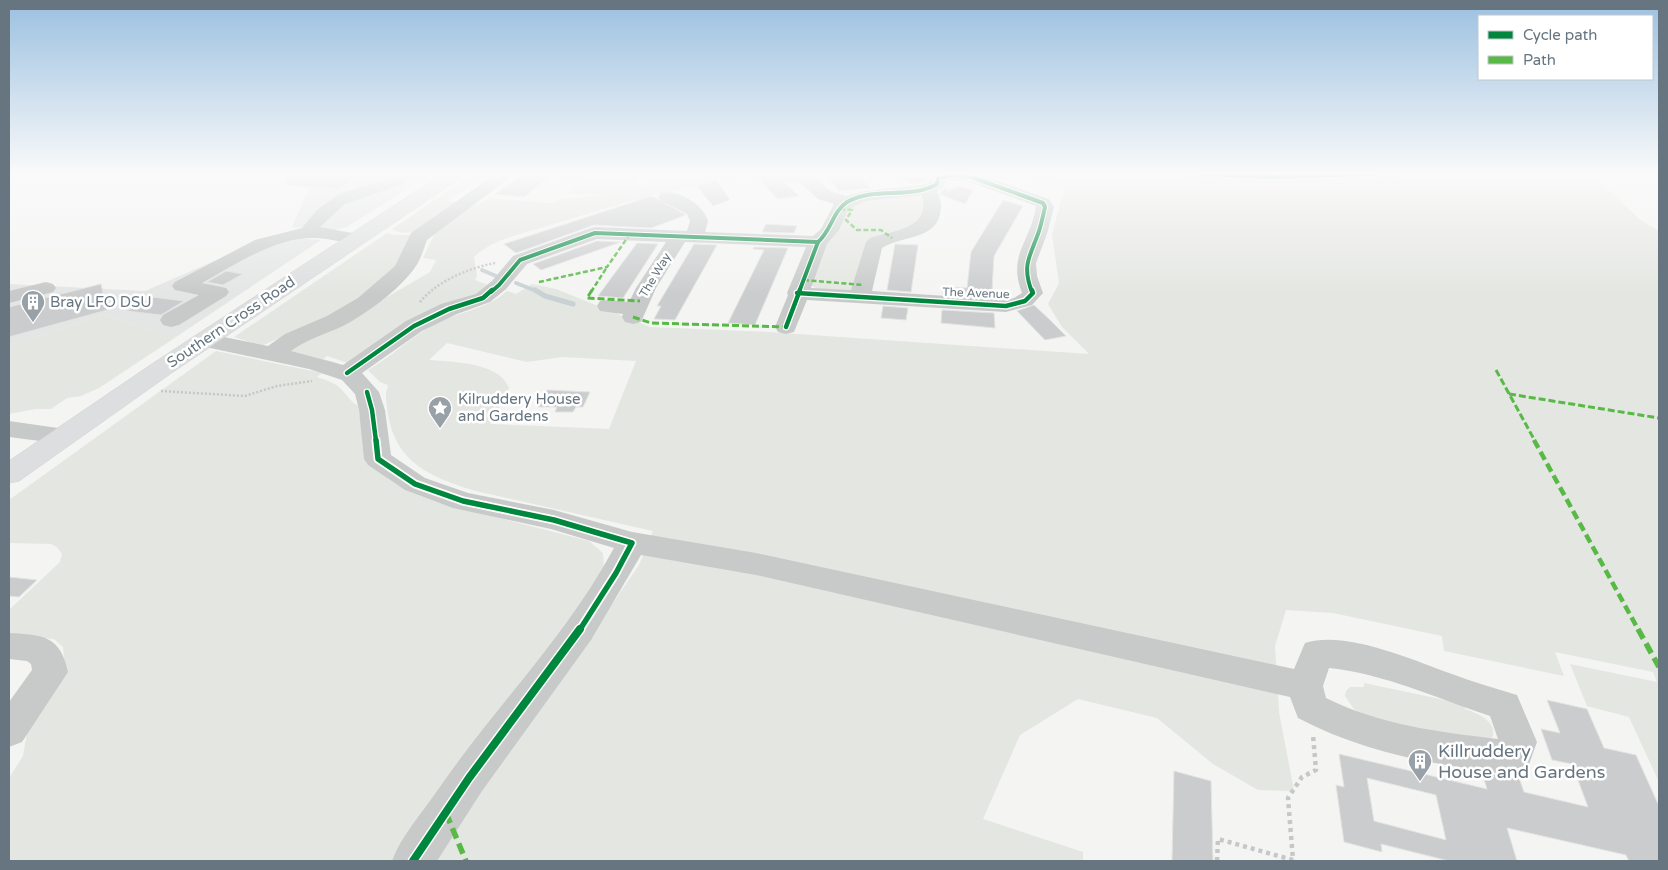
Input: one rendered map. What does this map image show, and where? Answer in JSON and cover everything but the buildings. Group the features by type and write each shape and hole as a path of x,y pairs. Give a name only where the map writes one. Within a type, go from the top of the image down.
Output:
{"main road":[{"name":"Southern Cross Road","path":"9,474 204,340 394,214"}],"street":[{"path":"313,232 311,227 321,214"},
{"path":"272,354 293,339 336,321 366,303 403,270 411,258 418,237 448,214"},
{"path":"687,236 699,227 700,219 696,214"},
{"path":"786,327 797,293 822,240 833,226 836,214"},
{"path":"860,298 873,246 877,242 921,228 930,219 932,214"},
{"name":"The Avenue","path":"797,293 1006,306 1019,304 1033,294 1027,277 1025,263 1043,214"},
{"path":"171,320 219,292 182,286 276,239 298,233 313,232 356,239"},
{"path":"340,371 414,326 449,309 483,298 499,285 517,263 595,233 822,240"},
{"name":"The Way","path":"608,306 635,313 646,288 687,236"},
{"path":"9,297 46,288"},
{"path":"204,340 340,371 367,392 372,410 378,458 415,484 463,501 554,520 632,543 756,564 1308,696 1332,720 1383,737 1445,749 1513,758 1518,742 1504,706 1394,666 1356,657 1317,653 1308,696"},
{"path":"9,429 63,436"},
{"path":"414,861 476,768 534,692 614,579 632,543"},
{"path":"9,646 34,648 47,656 50,672 9,731"}],"path":[{"path":"414,326 413,316 423,298 438,287 473,269 492,264 517,263"},
{"path":"156,391 245,396 277,386 308,382 340,371"},
{"path":"1217,861 1218,838 1295,861 1288,798 1302,777 1316,770 1308,696"}],"shaded area":[{"path":"298,214 368,214 347,227 334,230 292,227"},
{"path":"415,214 443,214 427,226 409,233 392,229"},
{"path":"458,214 589,214 520,234 482,250 474,257 477,276 475,280 491,286 485,291 348,363 327,356 323,359 338,363 335,365 282,351 334,328 430,272 436,260 423,258 437,229"},
{"path":"841,214 922,214 919,225 878,240 856,291 819,290 811,285 828,237"},
{"path":"1058,214 1633,214 1659,231 1659,782 1629,717 1587,706 1570,664 1657,682 1653,672 1555,652 1564,676 1444,651 1442,636 1333,613 1286,610 1275,646 1279,712 1294,791 1258,790 1213,764 1157,718 1078,699 1020,735 983,819 1083,852 1083,861 434,861 488,778 545,702 639,565 653,531 476,491 440,478 425,470 412,461 394,435 386,395 388,385 380,382 368,370 433,325 481,307 507,291 516,294 532,284 556,289 650,327 768,332 1089,354 1062,327 1048,304 1059,283 1052,234","holes":["447,343 527,362 562,357 636,361 609,429 490,424 509,388 504,379 486,368 462,363 429,360"]},
{"path":"387,233 413,235 410,252 357,305 261,346 234,337"},
{"path":"274,235 321,240 176,337 103,315 9,345 9,284 145,291"},
{"path":"103,315 176,337 99,388 81,396 67,398 51,409 35,409 9,414 9,345"},
{"path":"216,351 322,373 317,377 337,386 358,406 365,447 372,461 388,479 408,491 437,502 589,541 603,553 604,569 404,861 9,861 9,778 23,756 29,722 65,668 63,647 54,639 9,636 9,610 60,562 62,554 57,547 51,544 9,543 9,500"},
{"path":"1364,683 1464,704 1465,709 1482,716 1491,724 1493,734 1491,740 1371,722 1354,709 1345,696 1346,691 1350,687 1364,687"}],"waterway":[{"path":"482,270 496,276"},
{"path":"516,283 537,291"},
{"path":"537,291 545,296 573,304"}],"marked path":[{"path":"850,214 846,220 857,230 881,230 892,238"},
{"path":"539,282 607,267 630,234"},
{"path":"607,267 587,298 640,301"},
{"path":"804,280 863,285"},
{"path":"633,317 651,323 786,327"},
{"path":"1496,370 1659,667"},
{"path":"1509,394 1659,418"},
{"path":"446,813 466,861"}],"cycle path":[{"path":"818,242 825,236 837,214"},
{"path":"797,293 1006,306 1021,302 1028,299 1033,293 1027,276 1026,263 1038,234 1043,214"},
{"path":"347,373 414,326 449,309 483,298 499,285 520,260 595,233 818,242 786,327"},
{"path":"367,392 372,410 378,459 415,484 463,501 554,520 632,543 616,573 579,631 469,778 413,861"}],"place":[{"name":"Bray LFO DSU","path":"33,323"},
{"name":"Kilruddery House and Gardens","path":"440,429"},
{"name":"Killruddery House and Gardens","path":"1420,782"}]}
